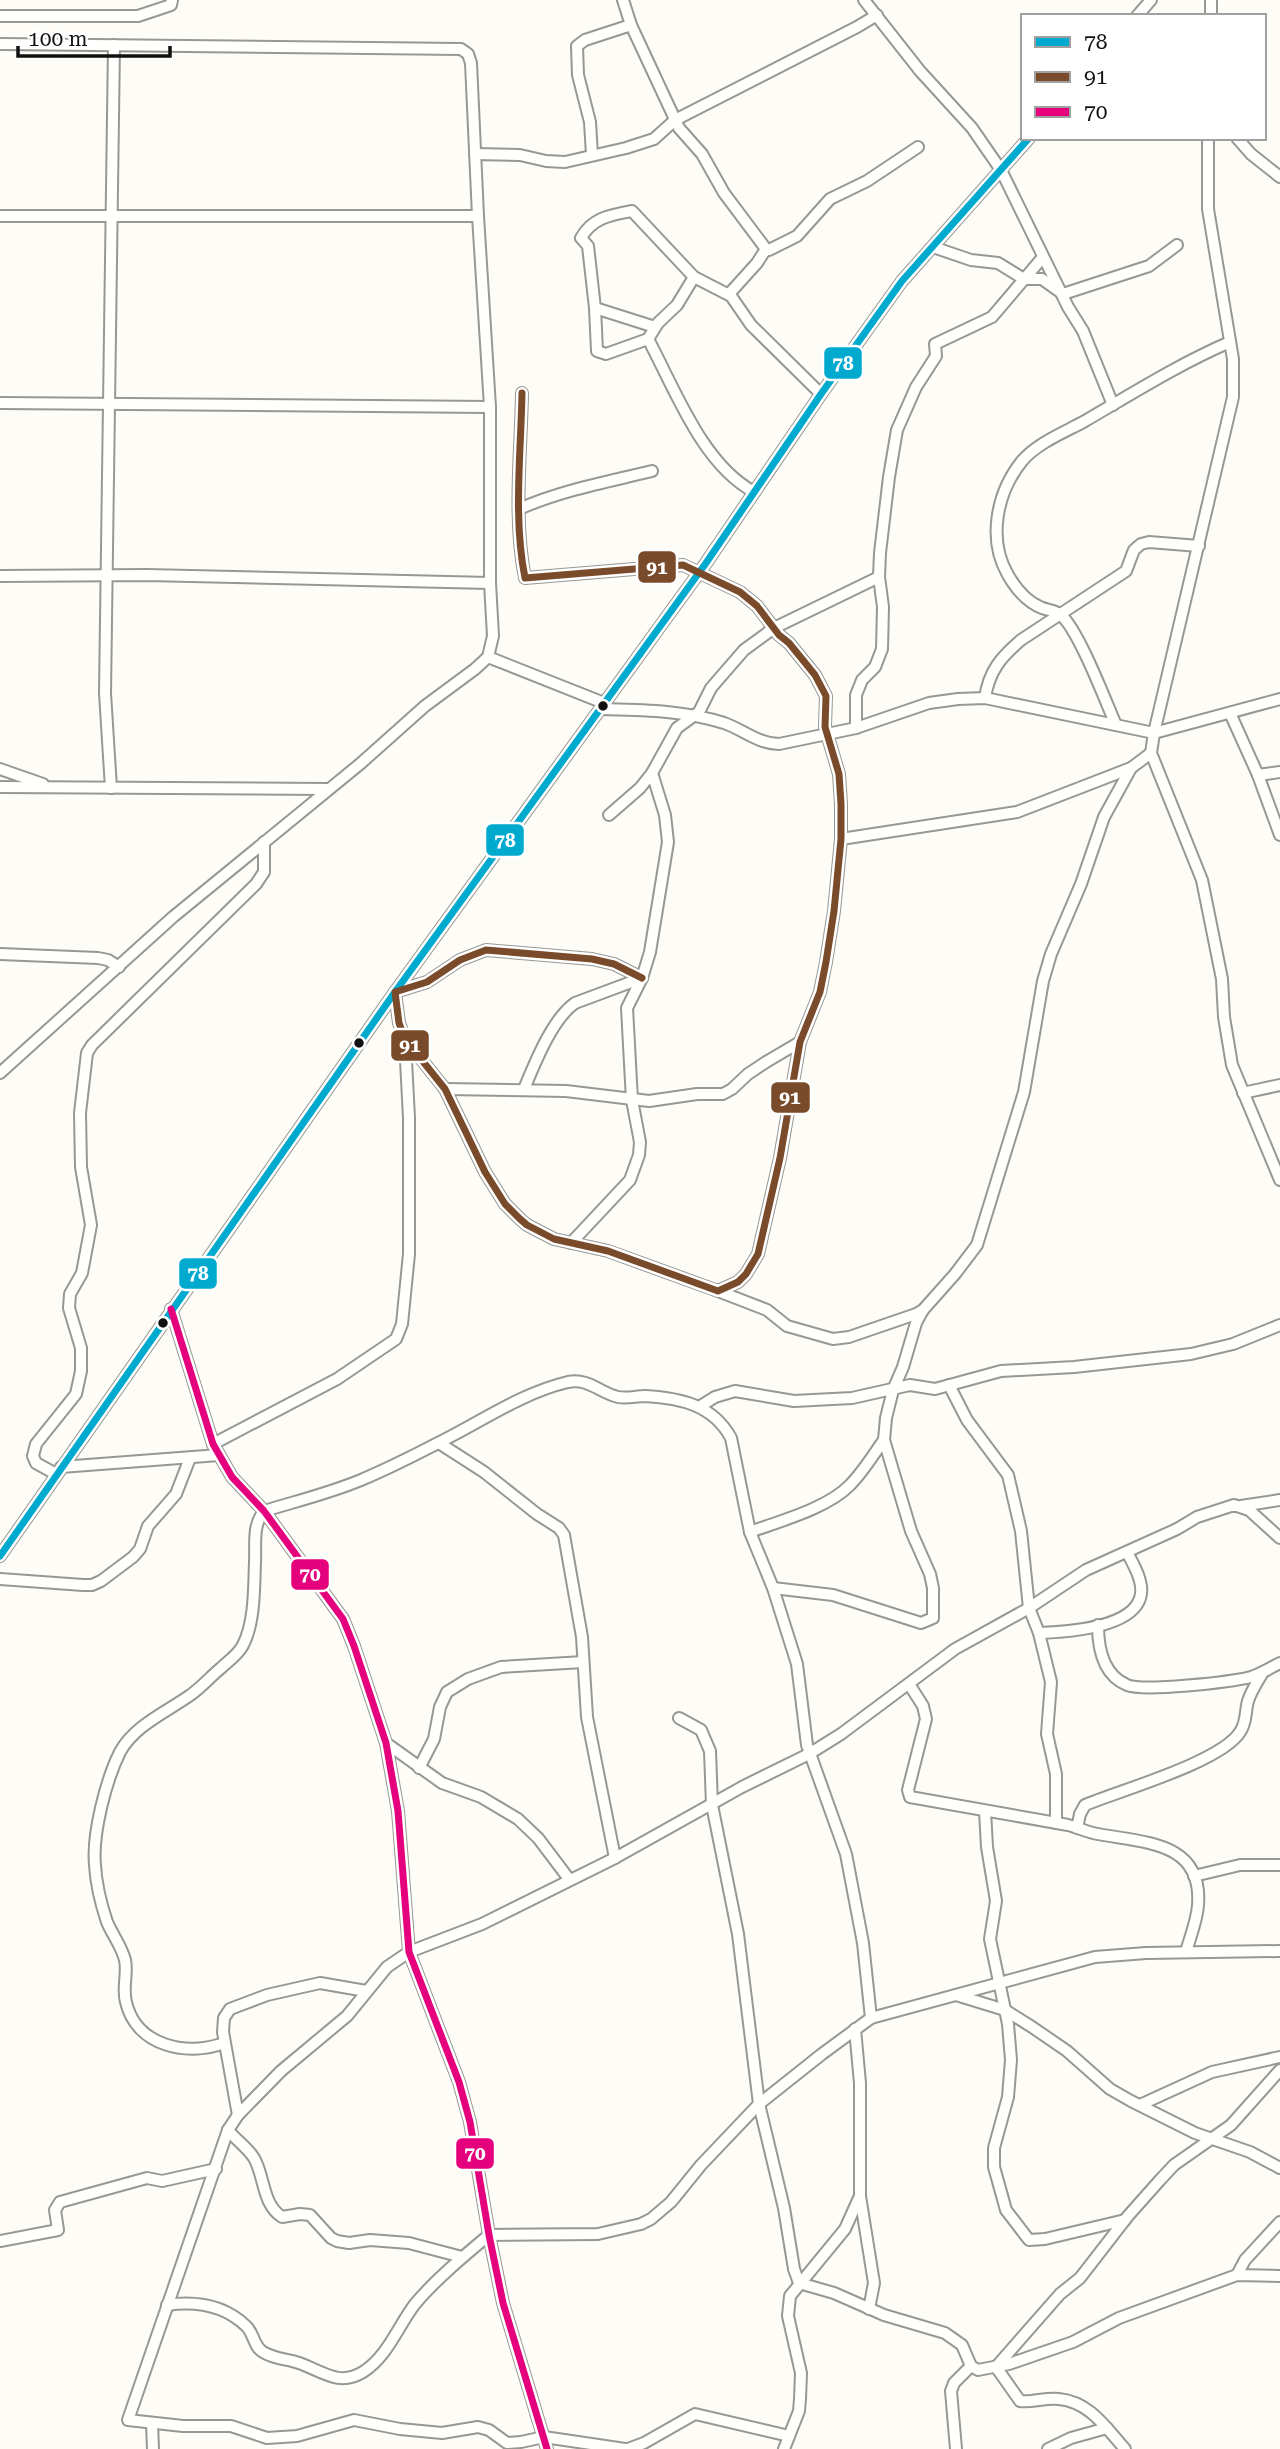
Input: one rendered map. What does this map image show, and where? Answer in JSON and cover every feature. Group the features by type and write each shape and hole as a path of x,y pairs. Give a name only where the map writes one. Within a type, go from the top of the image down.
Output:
{"street":[{"path":"0,16 138,16 171,5 172,0"},
{"path":"623,0 631,26 683,134 702,154 724,193 766,249"},
{"path":"864,0 920,71 972,128 1001,170 1068,307 1083,331 1113,405"},
{"path":"1139,14 1151,0"},
{"path":"475,154 520,155 565,162 654,139 675,120 877,15"},
{"path":"592,155 590,122 578,75 577,46 585,40 631,26"},
{"path":"0,44 461,49 468,54 471,63 490,407 490,583 493,636 488,657 475,669 425,706 360,764 173,917 0,1073"},
{"path":"111,788 104,693 114,45"},
{"path":"0,1556 395,992 698,573 902,281 1027,140"},
{"path":"1208,140 1208,209 1233,359 1233,397 1151,753 1202,880 1223,979 1224,1017 1232,1065 1280,1180"},
{"path":"1239,140 1251,154 1280,177"},
{"path":"766,249 797,236 830,199 867,180 918,147"},
{"path":"694,277 677,305 655,327 648,339 606,354 597,351 588,246 581,238 587,226 607,215 632,212 694,277 729,294 751,325 821,394"},
{"path":"0,216 478,216"},
{"path":"1063,294 1149,266 1177,245"},
{"path":"933,247 971,260 998,263 1024,279 1042,279 1063,294"},
{"path":"729,294 766,249"},
{"path":"856,728 856,695 862,680 875,667 882,649 883,607 879,577 884,509 897,430 916,387 936,356 935,344 992,317 1043,257"},
{"path":"595,308 655,327"},
{"path":"648,339 712,455 739,484 754,492"},
{"path":"1116,725 1077,639 1061,614 1032,603 1009,576 998,550 998,512 1009,481 1028,455 1196,356 1230,342"},
{"path":"522,393 519,509 521,559 525,578 683,565 748,598 798,653 822,685 826,696 827,735 839,774 841,839 826,962 820,992 800,1042 780,1158 758,1254 738,1282 718,1291"},
{"path":"0,403 490,407"},
{"path":"519,509 587,486 652,471"},
{"path":"985,698 987,682 997,663 1021,640 1126,571 1134,550 1141,544 1149,542 1199,546"},
{"path":"0,576 490,583"},
{"path":"609,815 628,800 652,773 677,729 694,717 711,688 744,650 774,628 879,577"},
{"path":"488,657 602,706 660,710 723,723 766,743 779,744 856,728 929,703 958,699 985,698 1154,733 1280,699"},
{"path":"1230,713 1258,775 1280,835"},
{"path":"841,839 1017,811 1131,768 1151,753"},
{"path":"773,1588 833,1595 921,1623 933,1618 930,1574 911,1531 884,1440 886,1419 916,1323 923,1310 977,1245 1024,1092 1043,981 1051,954 1082,884 1104,817 1131,768"},
{"path":"0,769 50,788"},
{"path":"1258,775 1280,772"},
{"path":"571,1242 635,1173 640,1147 632,1100 627,1008 642,978 650,952 668,842 665,815 652,773"},
{"path":"0,787 327,789"},
{"path":"219,1455 59,1471 36,1463 34,1450 76,1394 81,1371 81,1348 69,1308 71,1294 82,1273 91,1225 81,1167 80,1113 87,1053 92,1045 256,884 264,872 264,842"},
{"path":"395,992 427,982 460,960 486,950 592,959 614,964 642,978"},
{"path":"0,954 98,958 108,960 119,967"},
{"path":"524,1089 543,1048 568,1008 642,978"},
{"path":"213,1444 287,1407 397,1339 402,1324 409,1254 410,1118 405,1039 395,992"},
{"path":"405,1039 445,1089 485,1172 505,1205 534,1229 554,1239 608,1251 760,1306 787,1326 804,1333 833,1339 849,1337 923,1310"},
{"path":"445,1089 587,1092 632,1100 658,1101 691,1095 727,1093 748,1074 800,1042"},
{"path":"1242,1093 1280,1085"},
{"path":"171,1309 213,1444 219,1455 232,1477 264,1511 343,1619 352,1639 386,1743 398,1811 409,1952 459,2082 480,2171 489,2235 503,2303 547,2449"},
{"path":"699,1406 715,1397 735,1391 812,1401 852,1398 909,1385 932,1390 1001,1371 1074,1367 1191,1354 1233,1343 1280,1325"},
{"path":"224,2043 211,2048 187,2051 159,2043 144,2034 125,2001 124,1957 101,1902 94,1852 117,1760 127,1741 139,1730 205,1683 243,1646 252,1609 254,1539 257,1523 264,1511 359,1481 439,1443 521,1399 570,1382 586,1382 620,1397 647,1396 688,1401 723,1424 731,1438 751,1532 773,1588 797,1664 804,1734 809,1754 849,1866 863,1943 871,2018"},
{"path":"948,1385 967,1420 1008,1475 1021,1531 1029,1608 1039,1633 1051,1682 1046,1734 1056,1774 1056,1823"},
{"path":"751,1532 795,1515 842,1491 851,1484 884,1440"},
{"path":"439,1443 484,1472 559,1528 567,1545 583,1637 587,1717 615,1858"},
{"path":"0,1579 92,1585 101,1581 140,1549 148,1525 176,1494 190,1458"},
{"path":"789,2435 695,2414 644,2443 627,2449 544,2437 517,2443 506,2442 484,2427 442,2433 400,2429 354,2420 297,2436 267,2438 231,2426 196,2427 128,2420 228,2130 281,2071 347,2016 387,1967 409,1952 482,1924 615,1858 809,1754 841,1734 954,1649 1029,1608 1086,1570 1221,1508 1280,1500"},
{"path":"1241,1506 1280,1538"},
{"path":"1039,1633 1098,1625 1128,1615 1139,1601 1141,1586 1127,1552"},
{"path":"1098,1625 1098,1646 1105,1665 1129,1686 1182,1685 1250,1677 1280,1663"},
{"path":"419,1768 434,1739 440,1707 447,1692 468,1679 493,1669 583,1661"},
{"path":"1077,1828 1085,1805 1201,1759 1231,1743 1241,1731 1248,1702 1263,1672"},
{"path":"909,1684 923,1706 926,1718 908,1795 912,1798 1056,1823 1170,1849 1184,1859 1195,1876 1198,1907 1186,1952"},
{"path":"679,1717 696,1726 705,1735 712,1764 712,1805 737,1934 759,2104 799,2283"},
{"path":"386,1743 442,1783 481,1797 518,1819 538,1838 569,1879"},
{"path":"985,1811 987,1847 996,1901 990,1939 1005,2010 1010,2060 1010,2086 994,2157 998,2186 1006,2210 1029,2240 1054,2237 1125,2220"},
{"path":"1195,1876 1240,1865 1280,1865"},
{"path":"167,2305 182,2303 218,2308 248,2327 259,2349 266,2354 303,2365 326,2377 343,2379 356,2376 367,2370 380,2357 396,2337 415,2304 462,2257 489,2235 598,2234 651,2219 671,2202 701,2165 759,2104 871,2018 1095,1957 1280,1951"},
{"path":"239,2115 224,2043 223,2022 226,2014 235,2006 286,1989 320,1983 366,1991"},
{"path":"956,1995 1005,2010 1057,2043 1110,2089 1195,2133 1250,2152 1280,2168"},
{"path":"855,2029 860,2083 860,2196 874,2283 869,2309"},
{"path":"1142,2104 1212,2072 1280,2057"},
{"path":"996,2367 1060,2294 1080,2278 1125,2220 1174,2165 1243,2114 1280,2070"},
{"path":"228,2130 256,2161 270,2203 282,2217 310,2215 337,2241 409,2243 462,2257"},
{"path":"0,2241 58,2230 55,2210 60,2202 87,2197 147,2178 162,2180 215,2169"},
{"path":"784,2449 799,2411 800,2399 801,2373 789,2316 790,2296 845,2229 860,2196"},
{"path":"1237,2275 1245,2260 1280,2222"},
{"path":"799,2283 945,2333 962,2345 971,2366 978,2370 996,2367 1073,2342 1119,2318 1237,2275 1280,2276"},
{"path":"956,2449 951,2391 954,2383 971,2366"},
{"path":"996,2367 1020,2401 1059,2399 1071,2402 1090,2411 1125,2449"},
{"path":"152,2423 153,2449"},
{"path":"1048,2449 1071,2438 1107,2428"}],"transit line":[{"name":"78","path":"0,1556 395,992 706,563 902,281 1027,140"},
{"name":"91","path":"522,393 519,532 525,578 683,565 740,592 757,606 815,675 826,696 825,727 839,774 841,804 841,839 826,962 820,992 800,1042 780,1158 758,1254 738,1282 718,1291 608,1251 554,1239 520,1219 505,1204 485,1172 445,1089 405,1039 399,1023 395,992 427,982 460,960 486,950 592,959 614,964 642,978"},
{"name":"70","path":"171,1309 213,1444 232,1477 264,1511 343,1619 386,1743 398,1811 409,1952 459,2082 470,2122 503,2303 547,2449"}]}
